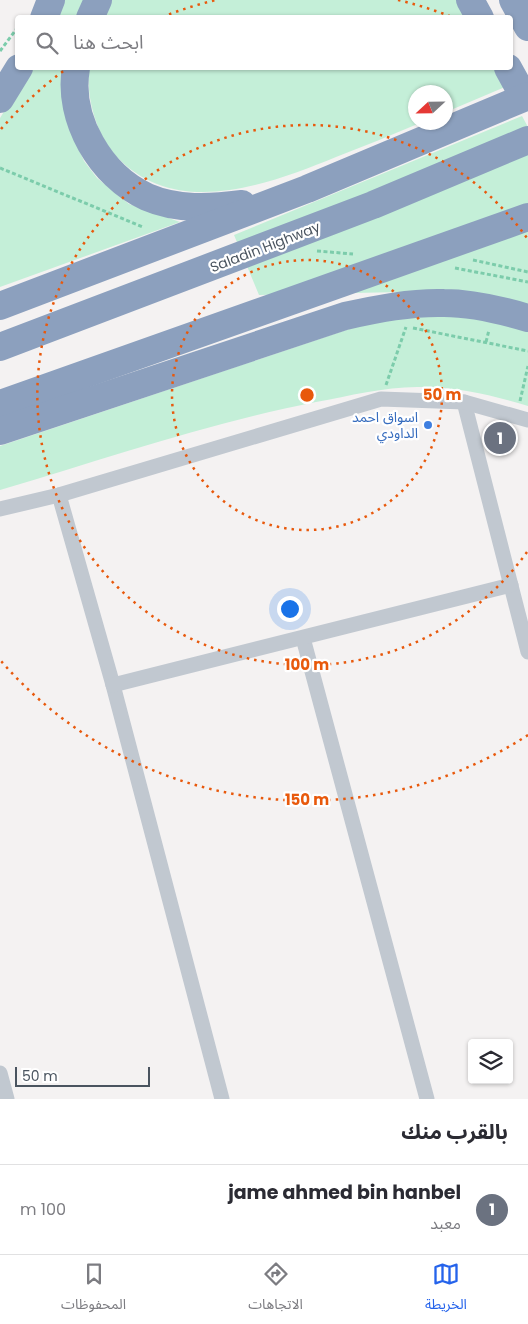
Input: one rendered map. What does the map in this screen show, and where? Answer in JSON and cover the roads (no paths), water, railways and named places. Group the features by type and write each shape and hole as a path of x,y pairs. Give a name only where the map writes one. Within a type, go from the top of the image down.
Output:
{"highway":[{"path":"45,15 51,0"},
{"path":"91,15 98,0"},
{"path":"470,0 478,15"},
{"path":"513,0 528,28"},
{"path":"0,99 18,70"},
{"path":"76,70 75,91 86,134 102,161 128,186 149,198 187,207 210,208 244,204 307,190"},
{"path":"0,306 307,190 518,84"},
{"name":"Saladin Highway","path":"0,347 374,205 528,140"},
{"path":"10,401 528,217"},
{"path":"0,431 344,316 388,307 444,302 528,318"}],"street":[{"path":"0,509 59,494 381,400 464,402 522,418"},
{"path":"464,402 528,652"},
{"path":"59,494 113,685 222,1099"},
{"path":"113,685 511,585"},
{"path":"303,638 427,1099"},
{"path":"0,1073 7,1099"}],"place":[{"name":"اسواق احمد الداودي","path":"428,425"},
{"name":"jame ahmed bin hanbel","path":"500,438"}]}
